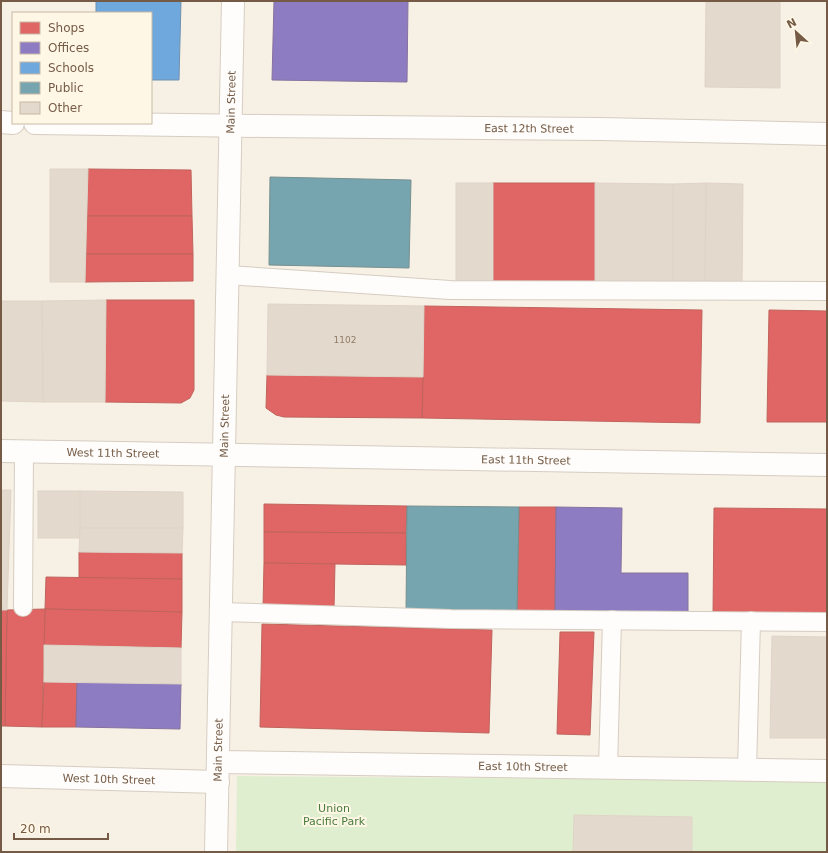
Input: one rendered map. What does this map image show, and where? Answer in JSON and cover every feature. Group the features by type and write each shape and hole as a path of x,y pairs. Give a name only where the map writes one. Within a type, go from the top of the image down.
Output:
{"street":[{"name":"Main Street","path":"216,852 234,1"},
{"path":"1,122 12,123"},
{"name":"East 12th Street","path":"100,124 600,129 827,134"},
{"name":"West 11th Street","path":"1,451 225,454"},
{"name":"East 11th Street","path":"225,454 827,465"},
{"name":"East 10th Street","path":"218,772 608,768 827,771"},
{"name":"West 10th Street","path":"1,776 218,772"}],"lane":[{"path":"228,274 450,290 827,292"},
{"path":"23,607 24,451"},
{"path":"221,612 451,619 827,622"},
{"path":"608,768 612,620"},
{"path":"747,770 751,621"}],"green space":[{"name":"Union Pacific Park","path":"237,776 827,781 827,852 236,852"}],"building: Shops":[{"path":"88,169 191,170 192,216 87,216"},
{"path":"493,183 595,183 595,288 493,288"},
{"path":"87,216 192,216 193,254 86,254"},
{"path":"86,254 193,254 193,281 85,282"},
{"path":"106,300 194,300 194,390 190,398 181,403 105,402"},
{"path":"424,306 702,310 700,423 422,418"},
{"path":"769,310 827,311 827,422 767,422"},
{"path":"267,375 423,377 422,418 284,417 276,415 266,408"},
{"path":"264,504 407,506 406,533 264,532"},
{"path":"519,507 556,507 555,613 517,614"},
{"path":"714,508 827,509 827,617 713,615"},
{"path":"264,532 406,533 406,565 264,563"},
{"path":"79,552 182,553 182,579 79,578"},
{"path":"264,563 335,564 334,609 263,607"},
{"path":"46,577 182,579 182,612 45,609"},
{"path":"45,609 182,612 181,648 44,645"},
{"path":"45,609 42,727 5,726 7,610"},
{"path":"1,610 7,610 5,726 1,726"},
{"path":"262,624 492,630 489,733 260,727"},
{"path":"560,632 594,632 590,735 557,734"},
{"path":"44,682 77,682 76,727 42,727"}],"building: Offices":[{"path":"274,1 408,1 407,82 272,80"},
{"path":"556,507 622,508 621,573 688,573 688,614 555,613"},
{"path":"77,682 181,684 180,729 76,727"}],"building: Schools":[{"path":"96,1 181,1 179,80 152,80 152,12 96,12"}],"building: Public":[{"path":"270,177 411,180 409,268 269,265"},
{"path":"407,506 519,507 517,614 406,613"}],"building: Other":[{"path":"706,1 780,1 780,88 705,87"},
{"path":"50,169 88,169 85,282 50,282"},
{"path":"456,183 493,183 493,288 456,288"},
{"path":"595,183 673,184 673,288 595,288"},
{"path":"706,183 705,288 673,288 673,184"},
{"path":"706,183 743,184 742,288 705,288"},
{"path":"106,300 105,402 43,402 42,301"},
{"path":"1,301 42,301 43,402 1,401"},
{"path":"268,304 424,306 423,377 267,375"},
{"path":"1,490 11,490 7,610 1,610"},
{"path":"38,491 80,491 80,538 38,538"},
{"path":"80,491 183,492 183,528 80,528"},
{"path":"80,528 183,528 182,553 79,552"},
{"path":"772,636 827,637 827,738 770,738"},
{"path":"44,645 181,648 181,684 44,682"},
{"path":"574,815 692,817 692,852 573,852"}]}
